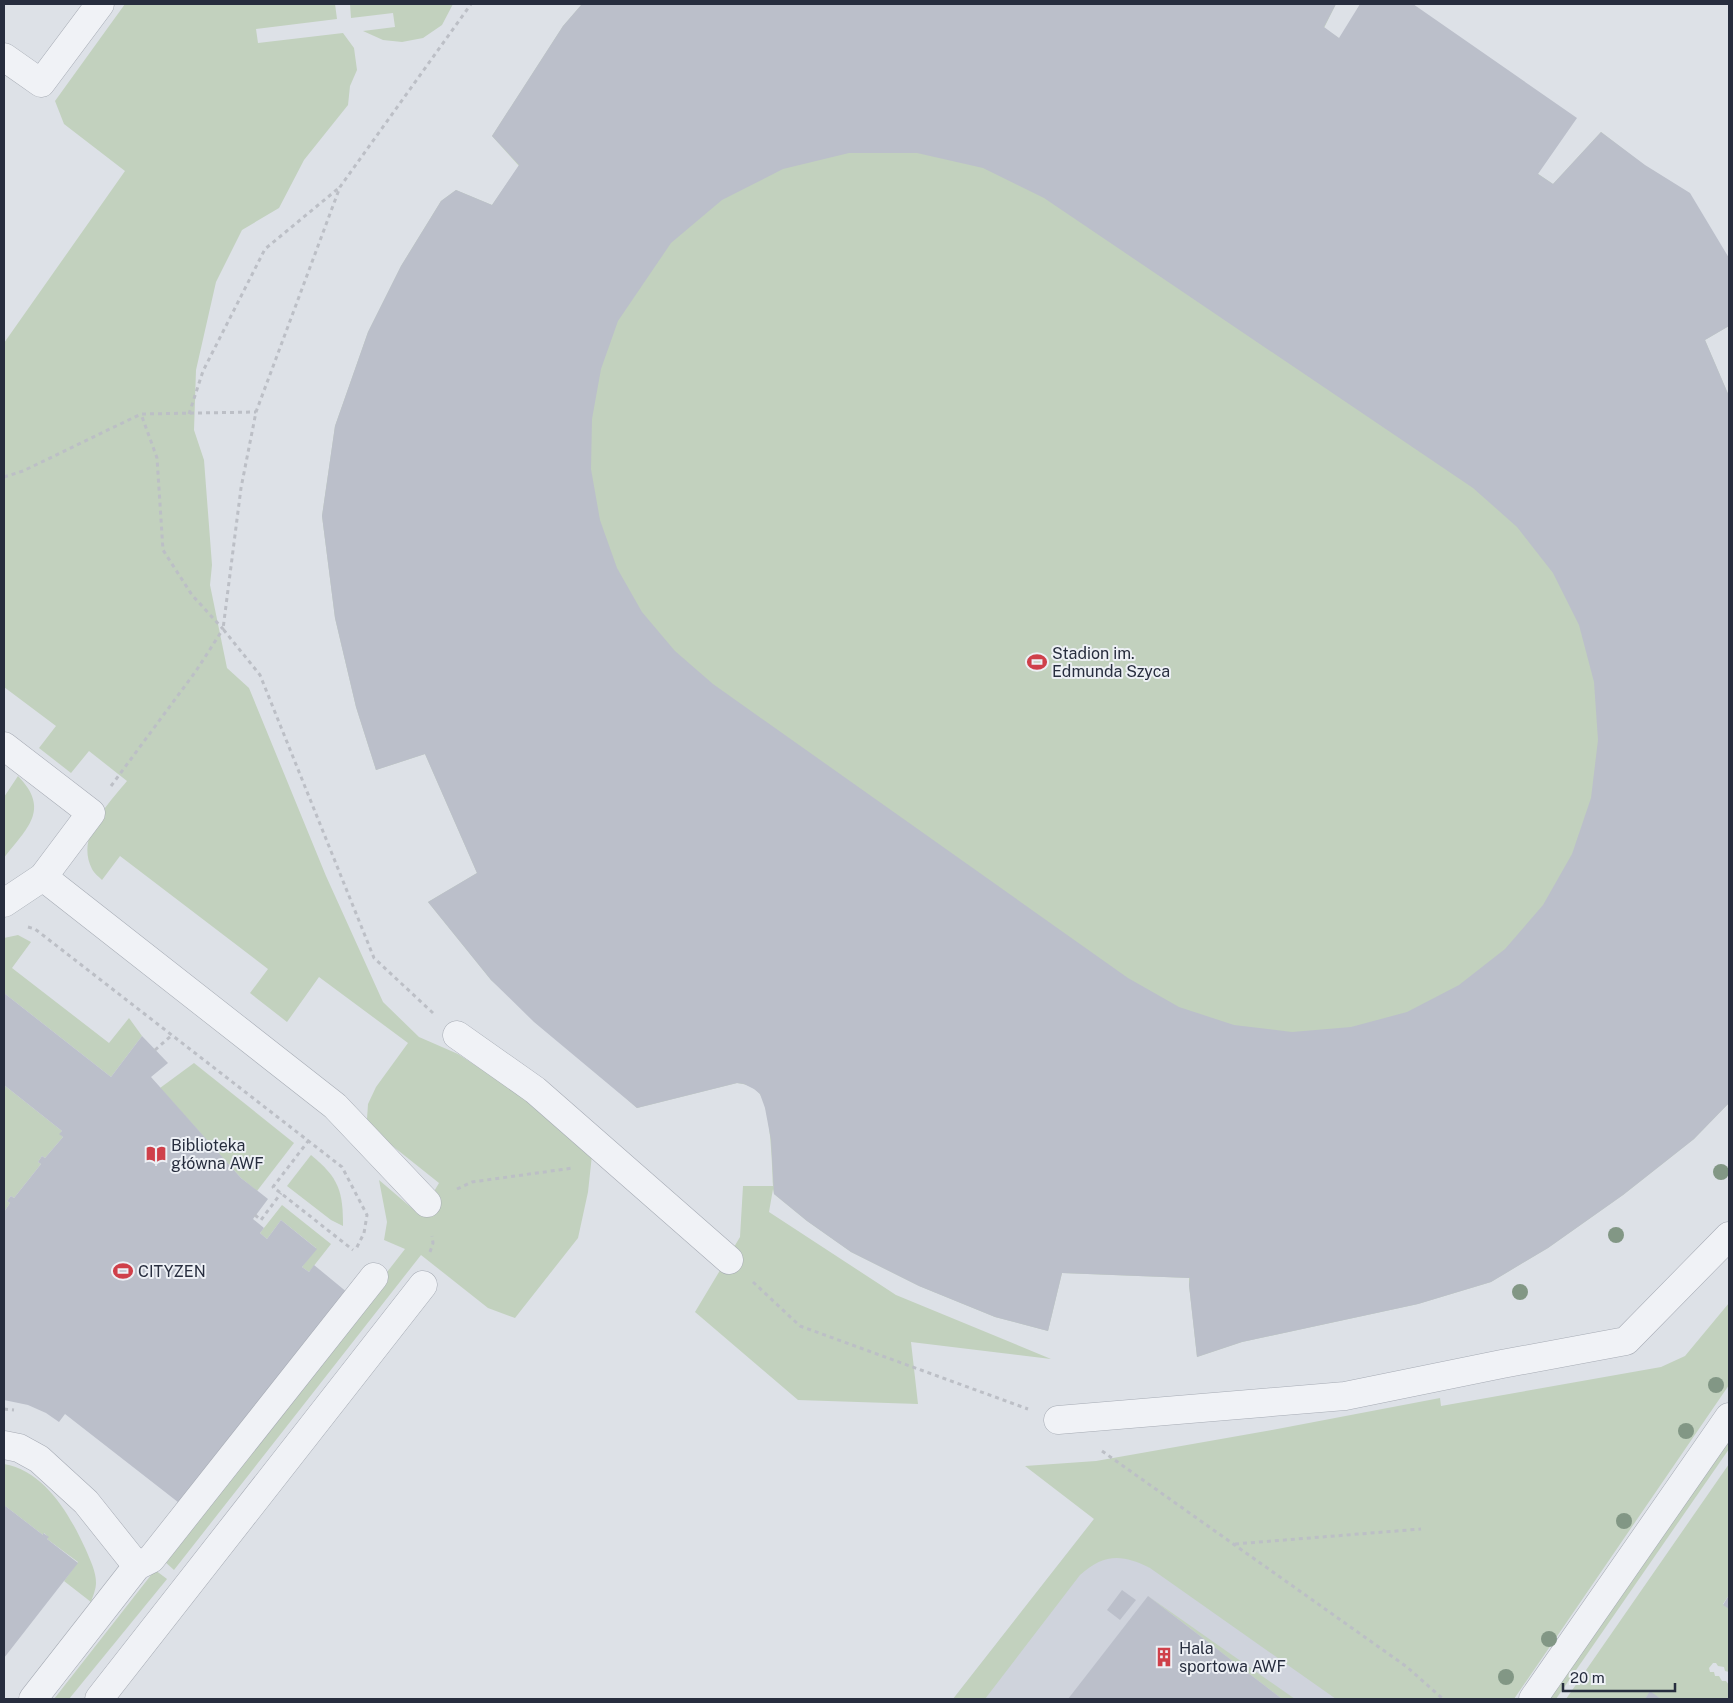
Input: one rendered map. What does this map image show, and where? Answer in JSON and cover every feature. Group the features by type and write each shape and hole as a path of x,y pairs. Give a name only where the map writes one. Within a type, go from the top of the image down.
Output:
{"street":[{"path":"4,57 41,83 100,4"},
{"path":"4,746 91,813 43,877 4,903"},
{"path":"43,877 335,1106 427,1203"},
{"path":"457,1035 535,1090 729,1260"},
{"path":"1058,1420 1345,1396 1626,1341 1729,1236"},
{"path":"32,1699 137,1566 151,1559 374,1277"},
{"path":"99,1699 423,1284"},
{"path":"1533,1699 1729,1417"},
{"path":"4,1445 19,1448 39,1459 86,1502 137,1566"}],"path":[{"path":"189,414 203,371 265,249 340,187 471,4"},
{"path":"91,813 196,671 223,629 241,488 256,412 340,187"},
{"path":"4,477 23,471 141,414 256,412"},
{"path":"141,414 157,458 163,550 192,595 223,629 260,675 374,958 457,1035"},
{"path":"26,927 35,930 342,1167 367,1215 364,1233 354,1251"},
{"path":"156,1050 172,1035"},
{"path":"309,1140 273,1187 379,1270 374,1277"},
{"path":"423,1284 433,1243 427,1203 472,1182 618,1163"},
{"path":"255,1215 261,1220 281,1193"},
{"path":"729,1260 800,1326 1058,1420 1408,1667 1443,1699"},
{"path":"1234,1544 1422,1529"}],"shaded area":[{"path":"1094,1519 1356,1699 953,1699"}],"green space":[{"path":"125,4 335,4 337,19 256,29 258,43 343,33 354,48 357,70 350,86 348,105 304,160 279,208 242,230 216,282 196,370 194,430 204,460 212,565 210,585 227,668 249,688 326,876 383,1002 419,1037 458,1054 519,1094 592,1155 588,1192 578,1238 515,1318 488,1308 421,1255 174,1570 163,1560 405,1249 384,1240 387,1222 379,1180 420,1215 439,1183 375,1132 367,1119 368,1104 376,1087 408,1043 319,977 287,1022 250,993 268,969 120,856 102,880 92,869 88,857 91,833 96,821 127,781 89,751 71,773 39,748 56,726 4,687 4,343 125,171 64,124 55,101"},
{"path":"350,4 453,4 442,25 423,38 402,42 383,40 363,31 395,27 393,13 351,18"},
{"name":"Stadion im. Edmunda Szyca","path":"582,4 1336,4 1324,28 1553,184 1601,132 1644,165 1729,258 1729,326 1705,340 1729,396 1729,1103 1694,1139 1623,1195 1548,1248 1491,1282 1418,1304 1242,1342 1197,1357 1189,1278 1062,1273 1048,1331 995,1317 919,1286 851,1252 807,1221 774,1194 773,1189 769,1212 896,1295 1051,1359 911,1342 918,1404 798,1400 695,1312 740,1237 743,1186 773,1186 770,1137 763,1100 754,1089 737,1083 637,1108 491,980 428,902 477,873 425,754 376,770 356,707 335,618 322,516 335,426 368,332 401,266 441,201 456,190 492,205 519,166 492,136 563,26"},
{"path":"18,776 28,788 33,799 34,809 27,828 4,858 4,797"},
{"path":"18,935 31,942 12,968 109,1043 129,1018 142,1036 111,1077 4,993 4,938"},
{"path":"194,1063 294,1143 257,1191 241,1178 160,1088"},
{"path":"4,1085 62,1131 60,1134 63,1137 45,1158 42,1156 38,1162 41,1164 14,1198 11,1196 7,1201 10,1203 4,1212"},
{"path":"311,1155 328,1171 338,1186 342,1203 343,1226 331,1220 287,1186"},
{"path":"282,1205 331,1244 309,1272 302,1267 316,1248 281,1220 267,1239 260,1233"},
{"path":"1729,1303 1729,1385 1514,1699 1336,1699 1150,1568 1131,1560 1114,1558 1097,1563 1080,1575 985,1699 953,1699 1094,1519 1025,1466 1096,1461 1440,1398 1441,1406 1661,1367 1685,1356"},
{"path":"1729,1435 1729,1449 1556,1699 1547,1699"},
{"path":"4,1464 19,1468 32,1475 44,1485 64,1509 80,1537 94,1570 96,1585 91,1602 64,1581 78,1562 47,1539 48,1537 44,1533 43,1535 4,1505"},
{"path":"1729,1464 1729,1595 1723,1604 1729,1609 1729,1672 1716,1663 1713,1663 1709,1668 1710,1672 1714,1672 1715,1676 1719,1676 1722,1681 1726,1681 1729,1685 1729,1699 1661,1699 1650,1692 1645,1699 1566,1699"},
{"path":"155,1570 167,1579 69,1699 54,1699"},
{"path":"1148,1596 1295,1699 1282,1699"}],"building":[{"name":"Stadion im. Edmunda Szyca","path":"582,4 1336,4 1324,27 1339,38 1360,4 1413,4 1577,118 1538,174 1553,184 1601,132 1645,165 1690,193 1729,258 1729,326 1705,340 1729,396 1729,1103 1694,1139 1623,1195 1548,1248 1491,1282 1418,1304 1242,1342 1197,1357 1189,1285 1190,1278 1062,1273 1048,1331 995,1317 919,1286 851,1252 807,1221 774,1194 771,1140 765,1108 760,1094 754,1089 737,1083 637,1108 534,1022 491,980 428,902 477,873 425,754 376,770 356,707 335,618 322,516 335,426 368,332 401,266 441,201 456,190 492,205 519,165 492,136 563,26","holes":["849,153 917,153 983,168 1044,198 1473,488 1517,527 1553,573 1579,625 1594,682 1598,740 1591,798 1572,854 1543,905 1505,949 1459,985 1407,1012 1351,1027 1292,1032 1234,1025 1179,1007 1128,978 713,684 675,651 642,612 617,568 600,520 591,469 592,419 601,369 618,321 671,243 722,200 783,169"]},
{"name":"CITYZEN","path":"4,993 111,1077 142,1036 168,1063 151,1077 241,1178 268,1199 253,1219 264,1228 260,1233 267,1239 281,1220 317,1249 302,1267 309,1272 314,1265 348,1293 183,1506 65,1414 59,1422 46,1413 28,1405 4,1400 4,1212 10,1203 7,1201 11,1196 14,1198 41,1164 38,1162 42,1156 45,1158 63,1137 59,1134 62,1131 4,1085"},
{"path":"4,1505 43,1535 43,1533 49,1537 47,1539 78,1563 4,1658"},
{"path":"1122,1590 1136,1600 1120,1620 1107,1610"},
{"path":"1729,1595 1729,1609 1723,1605"},
{"name":"Hala sportowa AWF","path":"1148,1596 1282,1699 1068,1699"},
{"path":"1650,1691 1661,1699 1645,1699"}],"place":[{"name":"Stadion im. Edmunda Szyca","path":"1037,662"},
{"name":"Biblioteka główna AWF","path":"156,1154"},
{"name":"CITYZEN","path":"123,1271"},
{"name":"Hala sportowa AWF","path":"1164,1657"}]}
